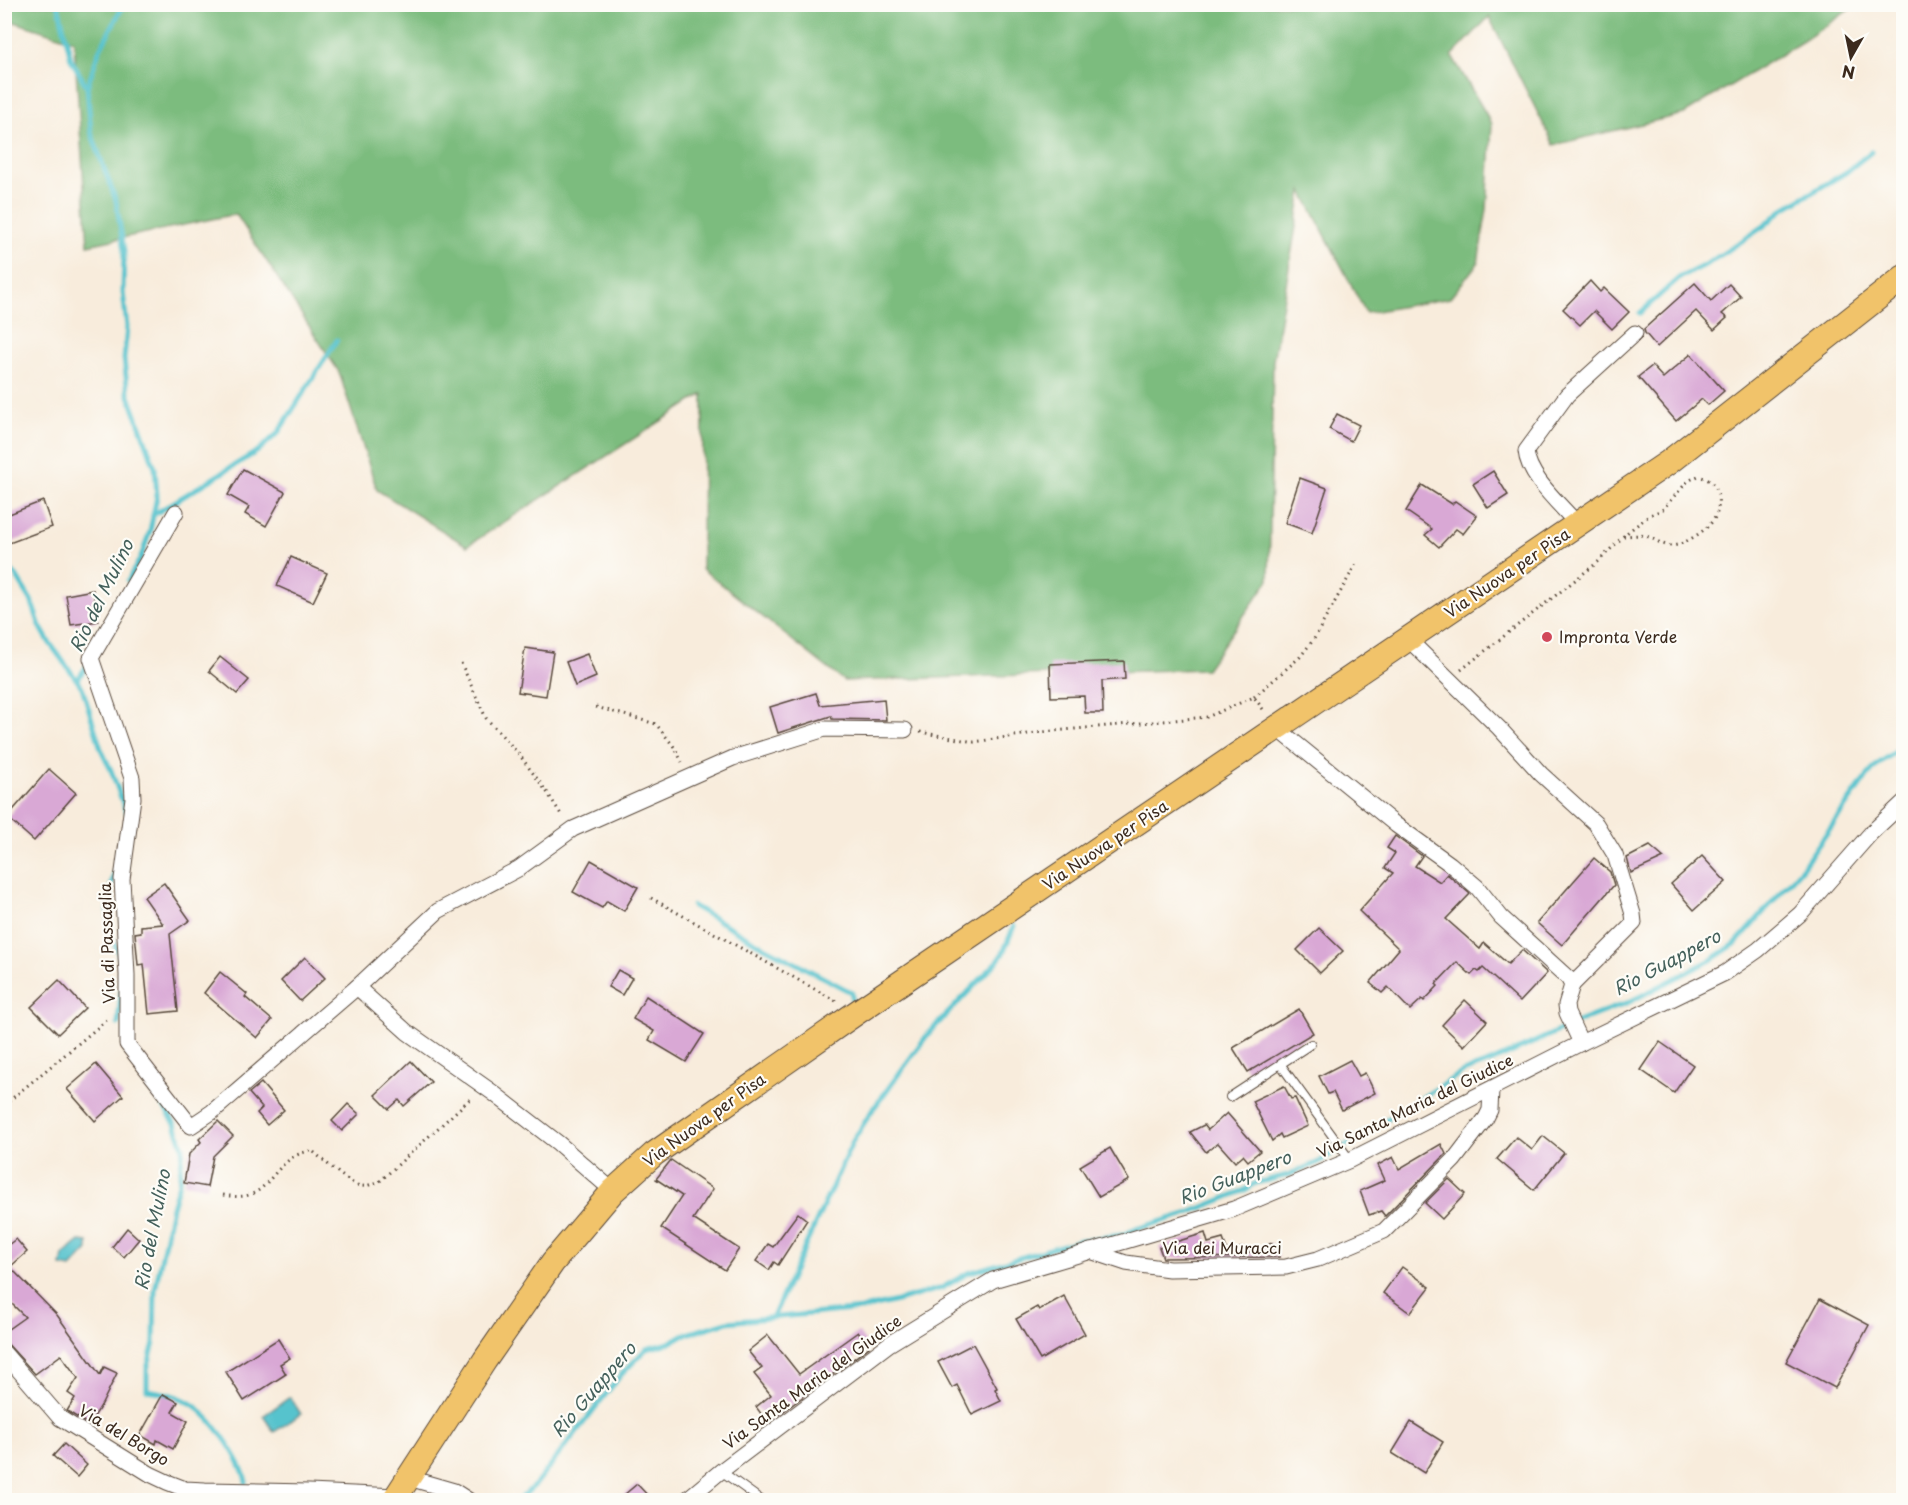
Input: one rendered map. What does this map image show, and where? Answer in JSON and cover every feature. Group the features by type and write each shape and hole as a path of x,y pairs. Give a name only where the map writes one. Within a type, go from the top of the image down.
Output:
{"main road":[{"name":"Via Nuova per Pisa","path":"400,1492 485,1360 552,1262 613,1191 654,1154 856,1013 1678,455 1904,277"}],"street":[{"path":"1578,525 1537,477 1527,461 1526,451 1567,395 1635,333"},
{"name":"Via di Passaglia","path":"127,1044 127,975 122,879 133,798 132,778 91,658 176,512"},
{"path":"1408,639 1499,728 1541,774 1596,824 1615,855 1634,923 1572,985 1566,1005 1580,1039"},
{"path":"1277,728 1396,825 1477,887 1501,917 1568,978 1572,985"},
{"path":"127,1044 191,1126 212,1112 357,987 438,910 518,869 571,830 733,758 825,729 905,730"},
{"name":"Via Santa Maria del Giudice","path":"686,1500 889,1344 993,1280 1234,1209 1491,1090 1580,1039 1725,973 1758,950 1800,914 1871,833 1904,802"},
{"path":"357,987 407,1032 558,1143 613,1191"},
{"name":"Via dei Muracci","path":"1090,1251 1126,1263 1169,1269 1286,1267 1318,1259 1384,1231 1454,1160 1473,1135 1490,1110 1491,1090"},
{"name":"Via del Borgo","path":"4,1353 60,1418 150,1474 185,1489 309,1492 454,1491 468,1500"}],"lane":[{"path":"1230,1097 1311,1044"},
{"path":"1281,1065 1347,1157"},
{"path":"721,1471 761,1500"}],"path":[{"path":"1447,679 1536,613 1598,562 1623,536 1640,522 1662,510 1688,481 1698,476 1714,484 1719,508 1717,515 1709,527 1685,542 1672,546 1647,537 1623,536"},
{"path":"905,730 975,742 1042,732 1207,717 1254,697 1300,657 1314,639 1356,564"},
{"path":"461,663 486,717 548,792 571,830"},
{"path":"1254,697 1277,728"},
{"path":"596,707 656,724 675,747 689,778"},
{"path":"651,898 856,1013"},
{"path":"4,1105 108,1019 127,1044"},
{"path":"223,1195 240,1198 255,1194 294,1157 311,1150 346,1179 361,1186 379,1182 483,1086"}],"green space":[{"path":"4,5 1856,5 1803,41 1684,114 1554,145 1489,17 1452,56 1492,124 1487,209 1478,263 1450,298 1366,313 1302,191 1273,361 1269,580 1206,669 844,681 702,569 703,394 467,546 377,490 339,372 236,214 88,245 74,41 5,19"}],"water":[{"path":"80,1241 88,1242 88,1250 71,1268 61,1266 63,1255"},
{"path":"290,1397 301,1414 274,1432 263,1416"}],"building":[{"path":"1590,281 1600,292 1604,288 1629,312 1612,329 1594,311 1580,325 1563,309"},
{"path":"1695,283 1711,301 1729,284 1741,297 1722,314 1727,318 1714,330 1696,311 1657,347 1644,329"},
{"path":"1691,354 1724,391 1708,405 1702,399 1676,421 1638,377 1652,366 1663,378"},
{"path":"1337,414 1359,425 1351,441 1329,429"},
{"path":"243,469 285,492 266,526 245,514 249,507 228,495"},
{"path":"1493,471 1508,495 1488,508 1473,484"},
{"path":"1300,478 1327,488 1312,533 1285,523"},
{"path":"1422,485 1452,504 1455,501 1477,516 1463,534 1456,529 1439,547 1425,535 1432,529 1406,511"},
{"path":"43,501 52,527 4,545 4,516"},
{"path":"291,557 327,573 313,602 277,586"},
{"path":"93,590 98,621 71,625 66,595"},
{"path":"525,648 553,652 546,696 518,692"},
{"path":"587,654 596,677 575,686 566,662"},
{"path":"220,657 249,680 237,694 209,671"},
{"path":"1124,661 1125,679 1102,681 1103,713 1085,713 1084,696 1051,697 1050,664"},
{"path":"816,693 820,705 884,699 886,720 832,719 831,716 778,733 770,707"},
{"path":"49,769 76,793 34,841 7,817"},
{"path":"1395,836 1422,856 1415,866 1440,882 1447,874 1470,894 1446,919 1480,949 1484,943 1508,964 1522,950 1547,973 1520,1002 1483,968 1471,975 1457,962 1436,984 1438,986 1424,1001 1422,999 1410,1010 1388,987 1382,993 1370,983 1399,949 1359,911 1393,873 1385,868 1395,853 1387,848"},
{"path":"1650,846 1664,858 1631,873 1627,858"},
{"path":"1702,856 1726,882 1694,910 1671,884"},
{"path":"1594,858 1610,872 1614,885 1562,945 1537,923"},
{"path":"591,860 638,887 624,911 607,901 602,908 573,892"},
{"path":"164,883 190,920 170,934 178,1011 149,1014 144,964 138,965 135,933 141,932 141,926 163,924 144,897"},
{"path":"1319,928 1343,951 1320,973 1297,950"},
{"path":"305,957 325,978 300,1001 281,981"},
{"path":"618,970 632,978 622,995 608,987"},
{"path":"220,972 247,994 245,997 272,1020 257,1038 204,993"},
{"path":"59,980 85,1008 58,1034 31,1007"},
{"path":"646,996 704,1034 686,1062 649,1040 654,1031 633,1019"},
{"path":"1465,1000 1487,1021 1464,1046 1442,1025"},
{"path":"1299,1009 1313,1033 1248,1072 1233,1048"},
{"path":"1660,1042 1693,1065 1674,1093 1641,1070"},
{"path":"1350,1060 1359,1076 1365,1073 1375,1093 1342,1110 1333,1092 1328,1094 1319,1076"},
{"path":"411,1061 431,1082 404,1106 399,1100 389,1109 375,1095"},
{"path":"96,1064 123,1096 95,1121 67,1089"},
{"path":"261,1083 284,1110 267,1125 257,1113 262,1108 249,1093"},
{"path":"1284,1086 1291,1099 1295,1098 1308,1126 1282,1138 1280,1134 1272,1141 1252,1101"},
{"path":"348,1104 359,1114 342,1131 332,1121"},
{"path":"1227,1113 1260,1151 1248,1161 1243,1155 1235,1162 1218,1143 1206,1152 1190,1132 1204,1125 1208,1130"},
{"path":"218,1121 233,1136 213,1156 207,1187 184,1183 189,1154 201,1142 199,1139"},
{"path":"1543,1136 1564,1153 1534,1190 1497,1159 1516,1137 1532,1150"},
{"path":"1441,1144 1446,1154 1385,1216 1381,1211 1369,1215 1360,1191 1385,1180 1378,1165 1393,1157 1399,1169"},
{"path":"1110,1148 1129,1180 1099,1197 1080,1166"},
{"path":"671,1160 713,1189 693,1219 739,1249 725,1270 661,1228 682,1196 656,1179"},
{"path":"1449,1179 1465,1194 1442,1219 1425,1203"},
{"path":"798,1213 807,1220 778,1265 774,1262 769,1270 756,1261 768,1244 773,1247"},
{"path":"127,1228 139,1239 124,1257 112,1247"},
{"path":"1205,1233 1208,1243 1223,1239 1228,1252 1243,1247 1245,1254 1272,1243 1279,1257 1163,1258 1159,1247"},
{"path":"16,1239 27,1252 10,1267 57,1315 100,1375 104,1367 117,1373 89,1425 67,1411 75,1398 68,1393 78,1378 61,1355 35,1374 4,1340 4,1332 25,1317 4,1296 4,1248"},
{"path":"1402,1267 1430,1287 1410,1313 1383,1293"},
{"path":"1064,1296 1085,1334 1040,1360 1016,1319 1037,1307 1039,1310"},
{"path":"1820,1299 1869,1325 1835,1388 1786,1362"},
{"path":"858,1332 869,1347 768,1423 756,1407 771,1395 754,1374 762,1368 748,1351 768,1335 799,1374"},
{"path":"278,1339 290,1358 280,1364 286,1374 244,1401 226,1372"},
{"path":"973,1344 997,1388 995,1389 1001,1401 972,1415 957,1385 952,1388 938,1362"},
{"path":"163,1394 178,1402 172,1412 188,1421 173,1449 157,1440 156,1444 140,1435"},
{"path":"1411,1422 1443,1442 1424,1473 1392,1453"},
{"path":"64,1444 87,1465 77,1477 53,1456"},
{"path":"637,1484 652,1500 618,1500"}],"waterway":[{"name":"Rio del Mulino","path":"58,4 71,59 87,87 91,132 116,201 124,251 123,292 127,327 124,359 128,393 155,468 157,496 150,531 141,557 128,581"},
{"path":"87,87 99,51 124,4"},
{"path":"1640,313 1679,278 1733,247 1764,226 1782,210 1845,173 1871,152"},
{"path":"153,515 258,451 278,433 337,340"},
{"name":"Rio del Mulino","path":"4,564 15,574 31,600 40,626 49,642 82,687 101,749 126,812"},
{"name":"Rio del Mulino","path":"78,679 89,662"},
{"name":"Rio Guappero","path":"519,1500 536,1484 620,1376 646,1349 727,1322 863,1309 897,1301 942,1288 968,1273 1081,1240 1121,1235 1186,1214 1243,1191 1256,1183 1288,1175 1319,1162 1463,1072 1629,1002 1711,960 1735,944 1802,868 1878,764 1904,746"},
{"name":"Rio del Mulino","path":"118,860 111,886 108,913 111,935 120,958"},
{"path":"693,906 757,943 849,991 852,993 852,999"},
{"path":"773,1317 853,1141 871,1112 928,1034 996,963 1003,953 1014,926"},
{"name":"Rio del Mulino","path":"118,1024 121,991"},
{"name":"Rio del Mulino","path":"152,1088 175,1124 183,1148 179,1183 155,1290 154,1343 147,1369 147,1390 181,1398 200,1410 232,1451 239,1462 246,1482"}],"place":[{"name":"Impronta Verde","path":"1547,637"}]}
